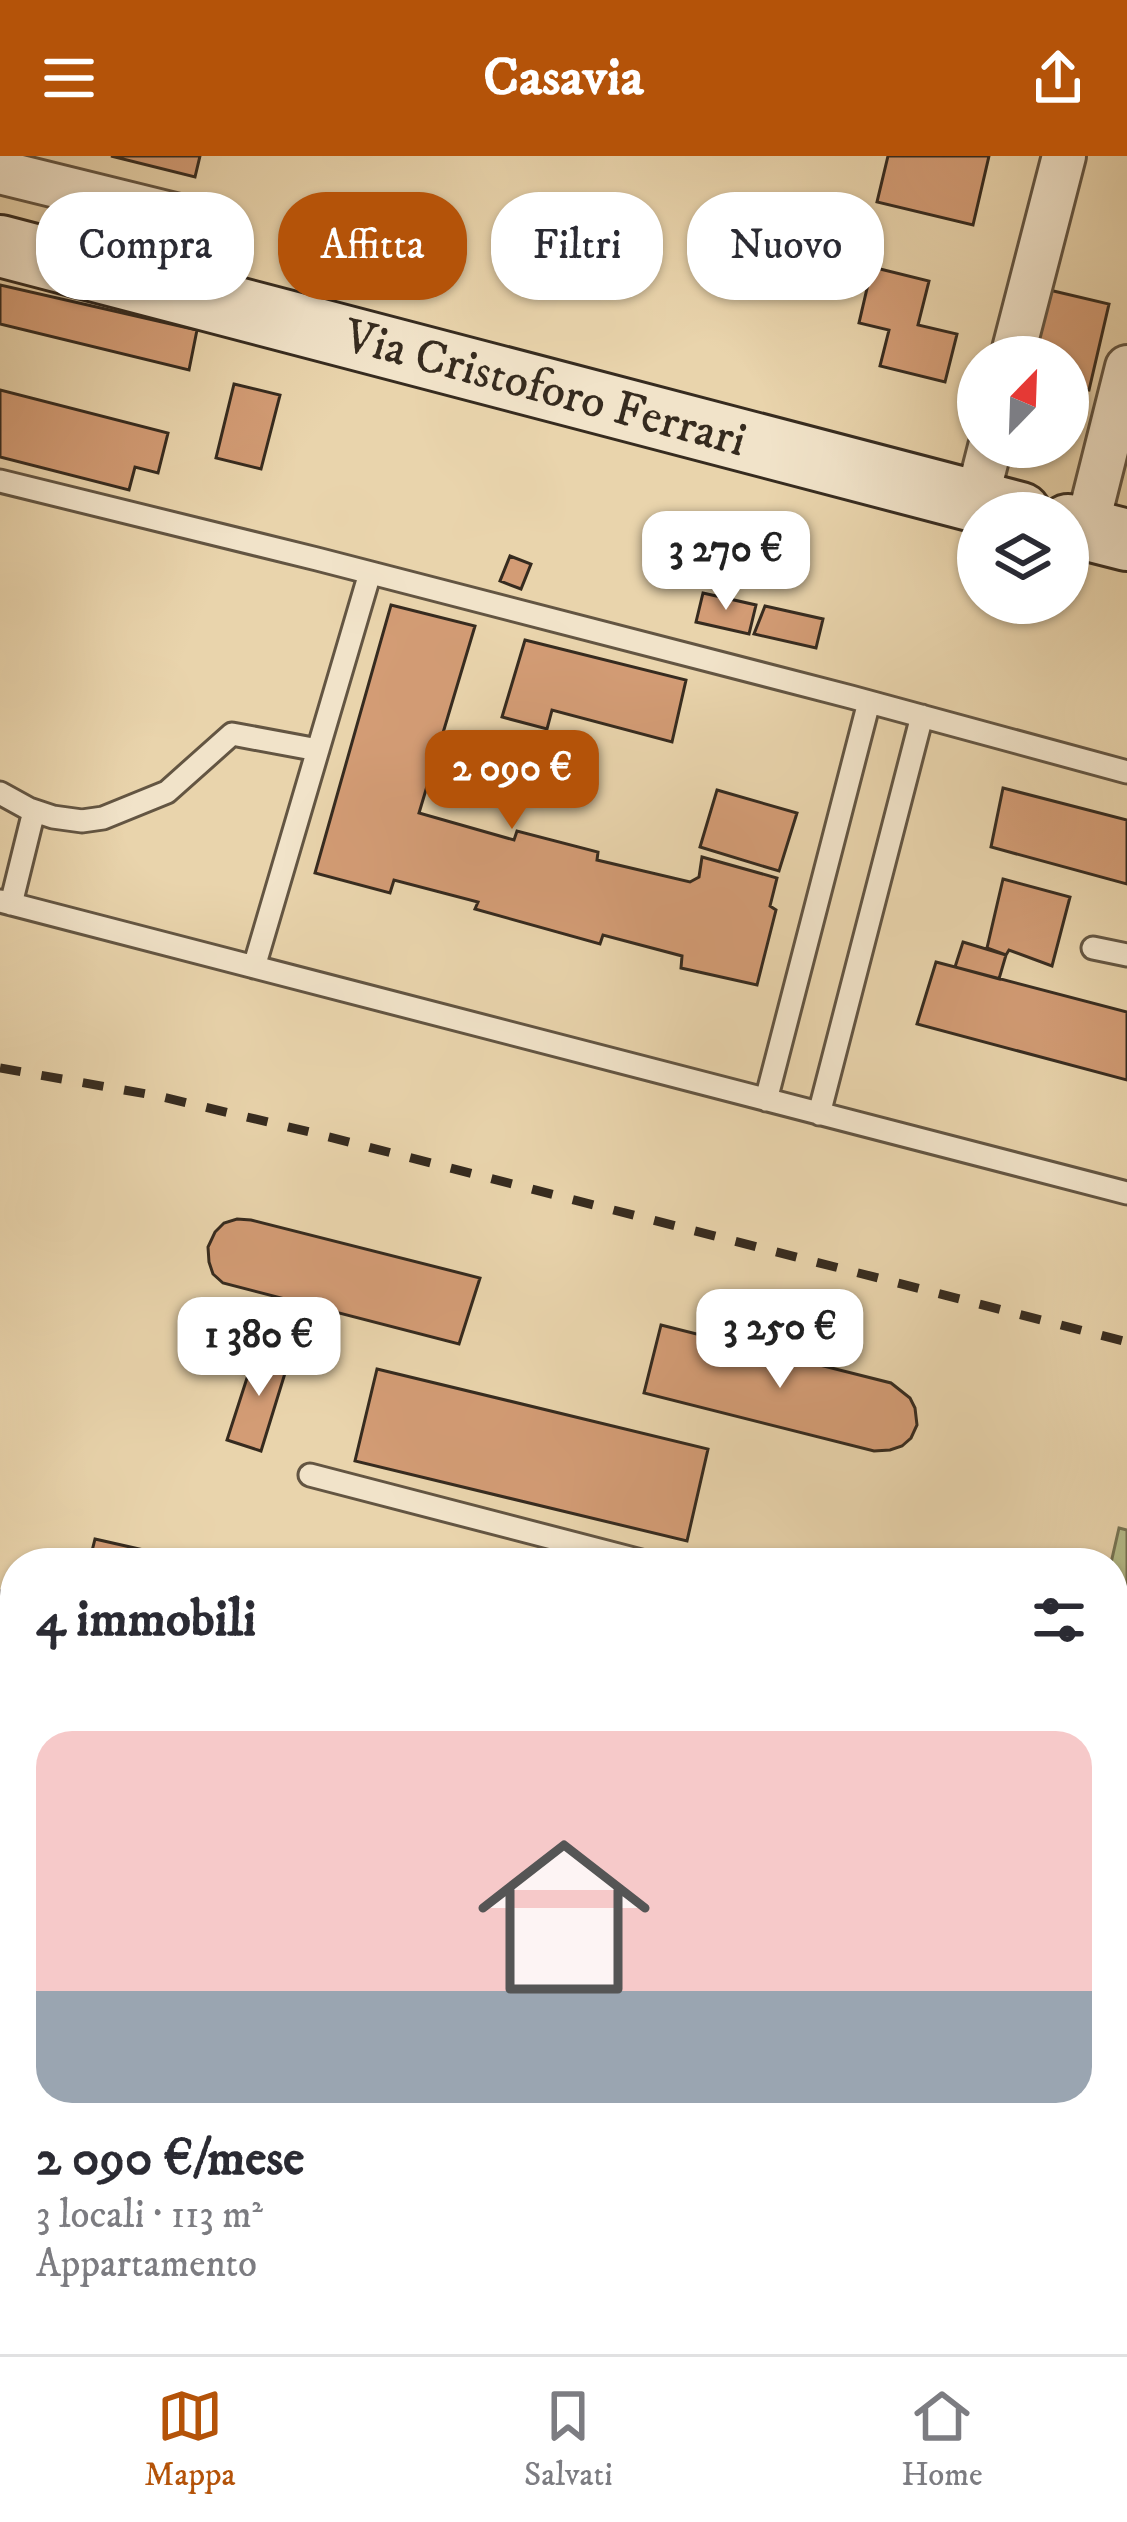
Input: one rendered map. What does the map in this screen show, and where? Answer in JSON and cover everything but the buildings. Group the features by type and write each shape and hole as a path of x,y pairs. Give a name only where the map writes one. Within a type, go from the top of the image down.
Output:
{"main road":[{"name":"Via Cristoforo Ferrari","path":"0,246 995,487"}],"street":[{"path":"1017,336 1064,156"},
{"path":"0,172 81,192"},
{"path":"1094,532 1127,367"}],"lane":[{"path":"0,481 1127,772"},
{"path":"254,967 370,573"},
{"path":"766,1100 869,702"},
{"path":"819,1114 922,716"},
{"path":"0,793 53,818 82,821 103,818 167,791 232,734 318,750"},
{"path":"34,811 6,903 1127,1193"},
{"path":"1093,947 1127,956"},
{"path":"310,1475 591,1548"}],"green space":[{"path":"1119,1528 1127,1530 1127,1548 1114,1548"}],"railway":[{"path":"0,1068 158,1096 310,1132 1127,1342"}]}
